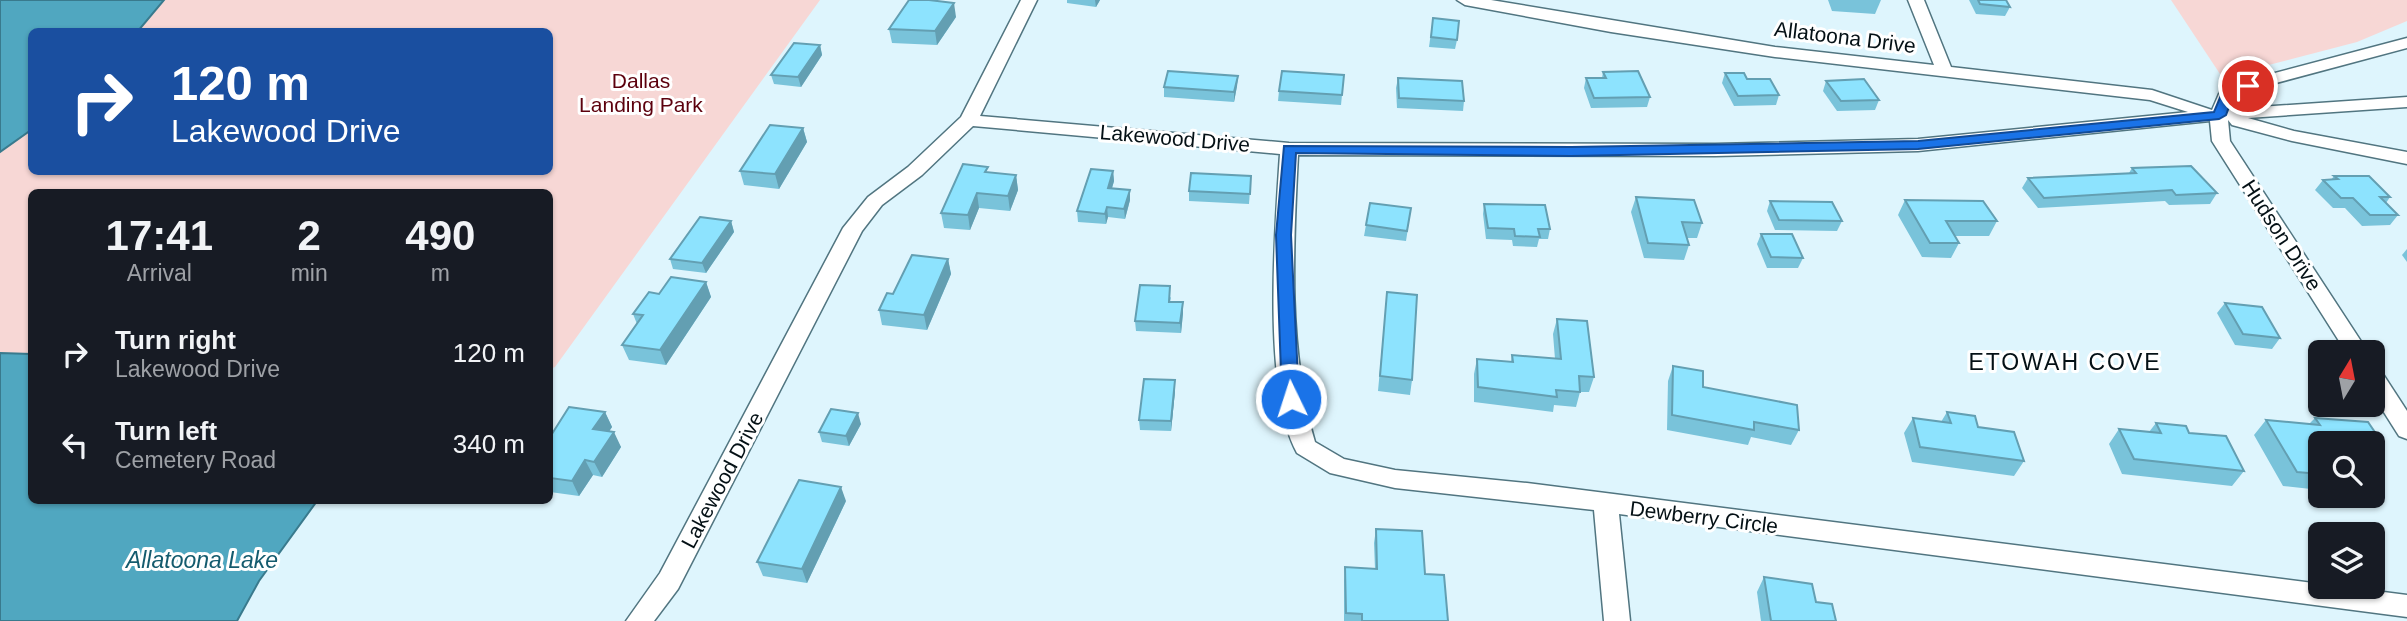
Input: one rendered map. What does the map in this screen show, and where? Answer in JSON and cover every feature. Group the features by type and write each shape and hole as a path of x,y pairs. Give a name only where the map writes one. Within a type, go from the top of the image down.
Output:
{"street":[{"path":"969,120 1029,0"},
{"name":"Allatoona Drive","path":"1465,0 1611,27 1775,52 2152,96 2292,136 2407,158"},
{"path":"1916,0 1945,72"},
{"path":"2219,115 2228,91 2407,43"},
{"name":"Lakewood Drive","path":"639,621 669,580 853,228 876,201 915,171 969,120 1289,149 1584,151 1918,145 2219,115 2407,102"},
{"name":"Hudson Drive","path":"2219,115 2221,141 2349,340"},
{"name":"Dewberry Circle","path":"1289,149 1284,235 1291,399 1305,447 1338,467 1395,478 1528,492 1606,505 2407,606"},
{"path":"2385,396 2407,430"},
{"path":"1606,505 1617,621"}],"green space":[{"name":"Dallas Landing Park","path":"164,0 820,0 553,368 553,189 28,189 28,354 0,353 0,152 28,132 28,175 553,175 553,28 141,28"},
{"path":"2171,0 2407,0 2407,21 2357,42 2222,77"}],"water":[{"path":"0,0 164,0 141,28 28,28 28,132 0,152"},
{"name":"Allatoona Lake","path":"0,353 28,354 28,504 315,504 259,581 237,621 0,621"}],"building":[{"path":"909,0 954,3 935,31 889,29"},
{"path":"1978,0 2006,0 2010,7 1980,4"},
{"path":"1433,18 1459,21 1457,40 1431,37"},
{"path":"794,43 820,45 798,77 771,75"},
{"path":"1168,71 1238,76 1234,92 1164,87"},
{"path":"1282,71 1344,75 1342,95 1279,91"},
{"path":"1638,71 1650,97 1594,98 1586,78 1606,78 1603,72"},
{"path":"1725,73 1744,73 1747,79 1770,79 1779,95 1738,96"},
{"path":"1398,78 1462,81 1464,101 1399,98"},
{"path":"1864,79 1879,100 1841,101 1826,81"},
{"path":"770,125 803,128 775,174 740,171"},
{"path":"963,164 988,167 985,172 1016,175 1008,196 977,193 968,215 941,213"},
{"path":"2191,166 2217,193 2176,195 2172,190 2044,198 2028,178 2136,173 2132,168"},
{"path":"1091,169 1113,171 1108,188 1130,190 1124,209 1107,207 1105,214 1077,211"},
{"path":"1191,173 1251,176 1250,194 1189,191"},
{"path":"2334,176 2369,176 2390,197 2380,197 2398,215 2370,215 2353,198 2341,198 2323,180 2338,179"},
{"path":"1636,197 1694,200 1702,223 1682,222 1689,245 1648,243"},
{"path":"1905,200 1983,201 1997,221 1946,221 1959,243 1930,243"},
{"path":"1770,201 1832,202 1842,221 1779,220"},
{"path":"1370,203 1411,208 1407,231 1366,225"},
{"path":"1484,204 1545,205 1550,229 1538,229 1540,237 1515,236 1514,229 1488,228"},
{"path":"700,217 731,221 702,263 670,259"},
{"path":"1761,234 1792,234 1803,258 1771,257"},
{"path":"912,255 948,259 924,315 879,310 887,293 893,294"},
{"path":"671,277 706,282 660,350 622,345 643,315 633,314 649,292 659,294"},
{"path":"1140,285 1170,286 1169,302 1183,302 1180,323 1135,321"},
{"path":"1387,292 1417,295 1412,380 1380,376"},
{"path":"2225,303 2262,307 2280,338 2243,334"},
{"path":"1557,319 1587,321 1594,377 1579,376 1580,392 1556,390 1557,397 1478,387 1477,359 1513,362 1512,355 1561,359"},
{"path":"1673,366 1703,371 1703,387 1797,405 1799,430 1754,422 1754,430 1672,415"},
{"path":"1144,379 1175,380 1171,421 1139,420"},
{"path":"569,407 605,412 593,429 614,432 594,462 585,460 572,481 553,478 553,432"},
{"path":"831,409 858,413 846,436 819,432"},
{"path":"1947,412 1975,416 1978,427 2014,432 2024,461 1920,447 1913,418 1951,423"},
{"path":"2315,418 2368,422 2374,431 2308,431 2308,473 2297,472 2266,420 2320,425"},
{"path":"2156,423 2186,426 2189,433 2226,436 2244,471 2134,459 2119,429 2161,433"},
{"path":"799,480 841,487 802,569 757,562"},
{"path":"1376,529 1422,531 1425,574 1444,575 1448,621 1362,621 1362,614 1346,613 1345,567 1377,569"},
{"path":"1764,577 1812,584 1816,602 1832,604 1836,621 1771,621"}],"district":[{"name":"ETOWAH COVE","path":"2065,362"}],"route":[{"path":"1291,399 1284,235 1289,149 1571,151 1918,145 2219,115 2228,91 2248,86"}]}
